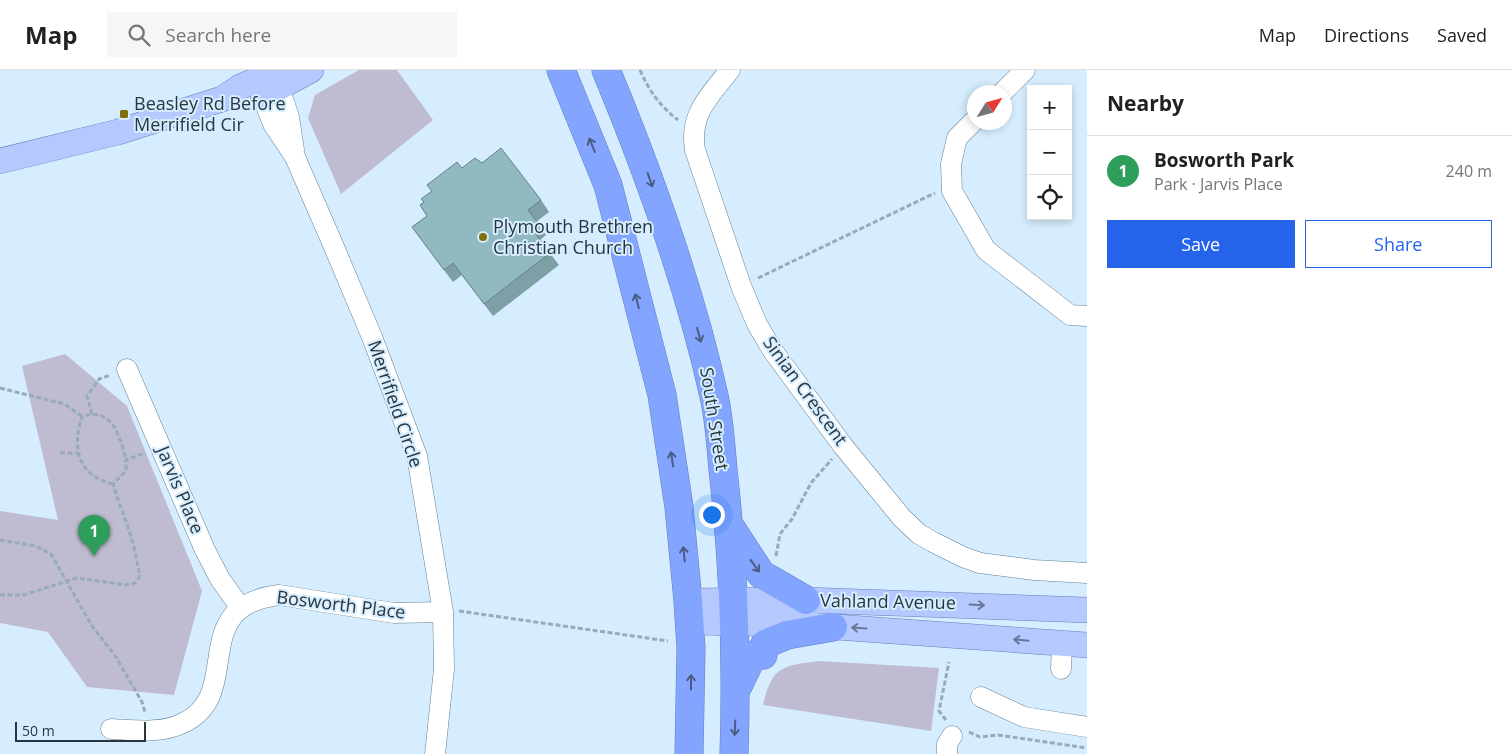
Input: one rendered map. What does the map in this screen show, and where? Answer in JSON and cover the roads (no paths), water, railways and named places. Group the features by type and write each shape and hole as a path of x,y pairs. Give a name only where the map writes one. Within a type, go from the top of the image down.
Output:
{"highway":[{"name":"South Street","path":"606,70 644,160 685,282 715,398 729,525 735,611 736,688 734,754"},
{"path":"561,76 608,185 662,395 679,507 689,612 690,754"},
{"path":"729,525 755,566 769,580 806,600"},
{"path":"736,688 753,655 764,655 765,644 787,635 833,627"}],"main road":[{"path":"0,161 118,132 222,99 246,103 270,81 311,70"},
{"name":"Vahland Avenue","path":"689,612 735,611 806,600 1087,610"},
{"name":"Vahland Avenue","path":"735,611 833,627 1087,645"}],"street":[{"name":"Sinian Crescent","path":"730,70 708,97 694,126 695,150 741,286 757,324 773,351 844,446 902,518 919,534 963,557 996,566 1087,573"},
{"path":"1010,85 1025,70"},
{"name":"Merrifield Circle","path":"270,81 289,117 295,157 372,336 416,456 443,612 444,669 435,754"},
{"path":"967,128 957,138 951,164 952,190 986,250 1070,315 1087,316"},
{"name":"Jarvis Place","path":"128,369 212,564 240,607"},
{"name":"Bosworth Place","path":"240,607 262,597 279,594 394,612 443,612"},
{"path":"111,729 145,730 183,723 204,708 213,688 222,634 230,618 240,607"},
{"path":"1060,669 1062,644"},
{"path":"981,697 1024,716 1087,726"}],"place":[{"name":"Beasley Rd Before Merrifield Cir","path":"124,114"},
{"name":"Plymouth Brethren Christian Church","path":"483,237"},
{"name":"Bosworth Park","path":"94,556"}]}
